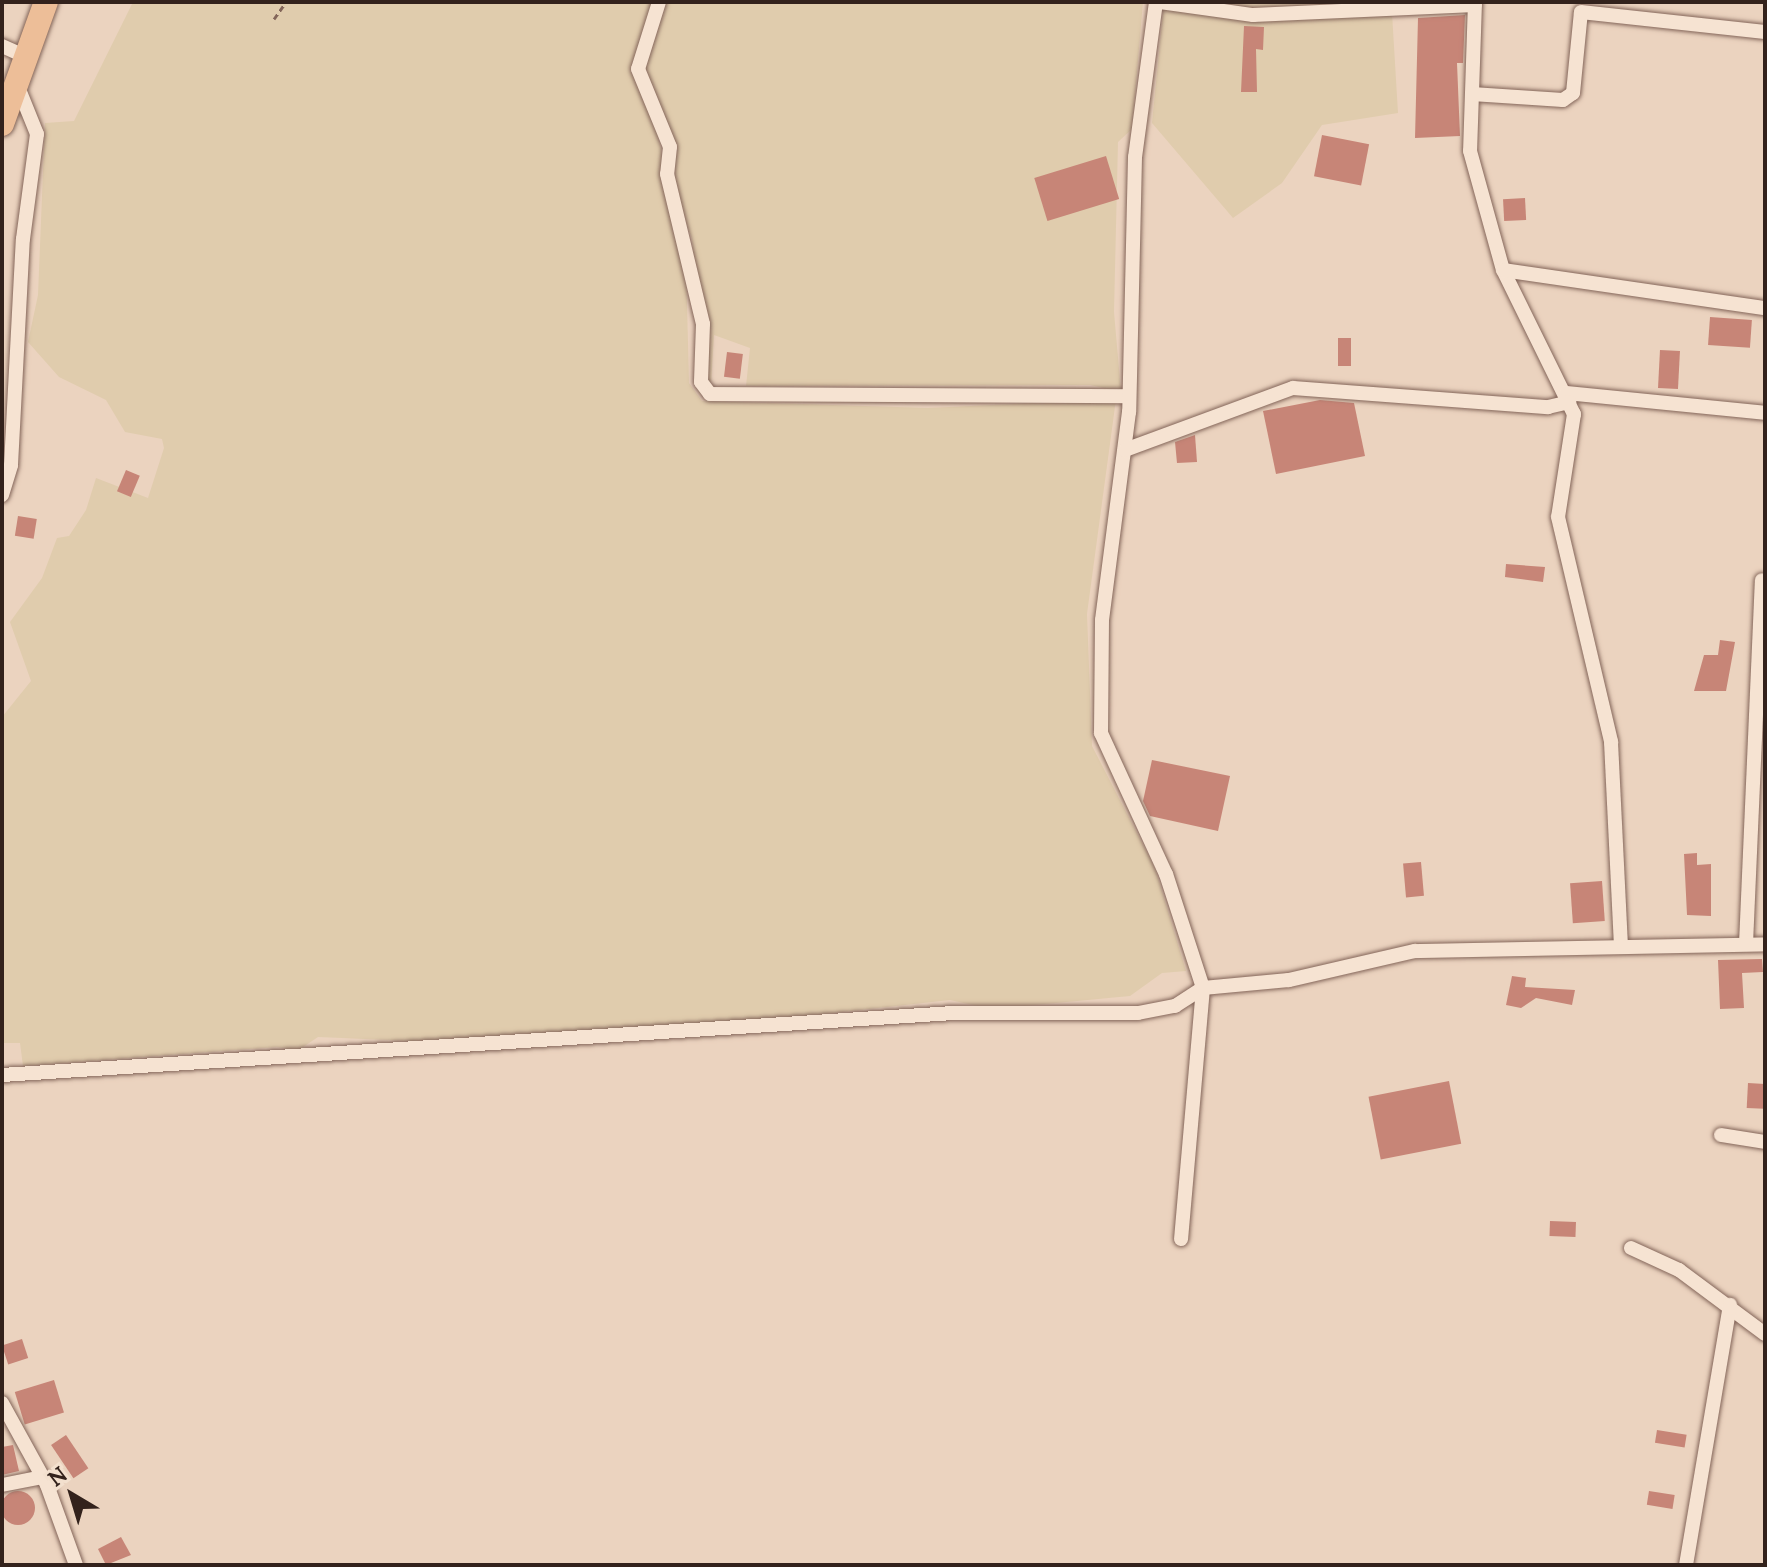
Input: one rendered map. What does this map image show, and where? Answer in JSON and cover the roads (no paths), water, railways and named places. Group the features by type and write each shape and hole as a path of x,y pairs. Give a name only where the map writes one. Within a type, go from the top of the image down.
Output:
{"main road":[{"path":"2,124 18,87 46,2"}],"street":[{"path":"659,2 638,69 670,147 667,174 703,324 701,382 710,394 1127,396"},
{"path":"1181,1239 1203,988 1166,874 1101,733 1102,620 1125,450 1135,157 1158,2 1253,15 1475,4 1470,151 1503,270 1574,414 1558,517 1611,742 1621,944"},
{"path":"1472,94 1563,100 1573,93 1581,12 1765,32"},
{"path":"2,46 27,57"},
{"path":"2,495 11,465 23,239 37,134 18,87"},
{"path":"1503,270 1765,308"},
{"path":"1125,450 1293,388 1548,407 1568,398 1765,413"},
{"path":"1746,944 1762,580"},
{"path":"2,1075 952,1013 1138,1013 1175,1006 1203,988 1289,980 1415,951 1621,944 1765,944"},
{"path":"1721,1135 1765,1142"},
{"path":"1631,1248 1730,1305 1762,1329"},
{"path":"1686,1565 1730,1305"},
{"path":"2,1403 9,1431 43,1477 76,1565"},
{"path":"2,1485 43,1477"}]}
